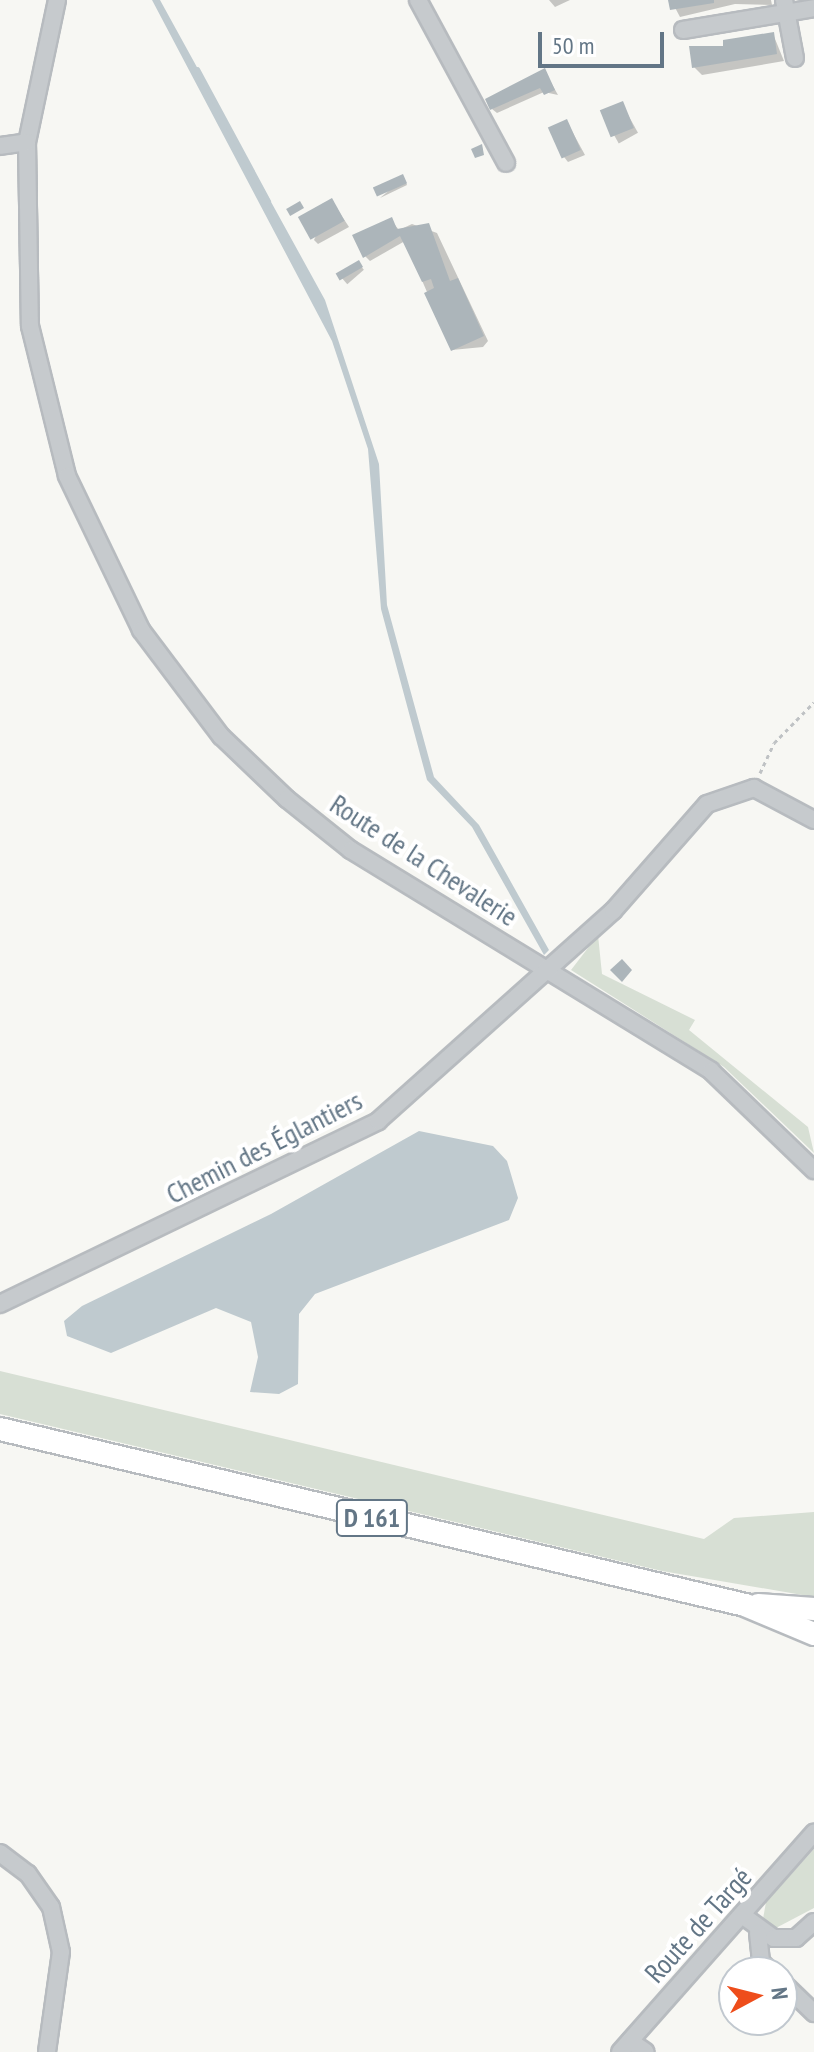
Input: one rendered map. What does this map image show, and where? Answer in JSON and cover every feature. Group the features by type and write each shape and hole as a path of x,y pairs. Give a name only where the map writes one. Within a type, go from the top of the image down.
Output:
{"main road":[{"name":"D 161","path":"0,1429 745,1605 814,1634"},
{"name":"D 161","path":"745,1605 814,1609"}],"street":[{"name":"Route de la Chevalerie","path":"57,0 27,142 25,282 44,401 81,513 141,630 221,736 287,799 351,850 711,1071 814,1170"},
{"path":"418,0 506,163"},
{"path":"683,30 785,6 814,8"},
{"path":"785,6 795,58"},
{"path":"0,146 27,142"},
{"path":"754,788 814,820"},
{"name":"Chemin des Églantiers","path":"0,1304 378,1121 622,902 707,804 754,788"},
{"name":"Route de Targé","path":"625,2046 814,1833"},
{"path":"0,1853 28,1874 51,1907 61,1952 47,2052"},
{"path":"742,1915 758,1933 760,1956"},
{"path":"758,1933 796,1938 814,1922"},
{"path":"798,1998 814,2013"},
{"path":"625,2046 646,2052"}],"path":[{"path":"754,788 774,743 814,702"}],"shaded area":[{"path":"152,0 160,0 325,300 379,464 387,605 434,777 479,825 549,950 544,955 472,827 427,780 381,609 368,449 332,341"},
{"path":"598,935 602,974 695,1020 689,1030 808,1127 814,1153 724,1067 571,970"},
{"path":"419,1131 493,1146 507,1161 518,1198 509,1220 315,1294 299,1314 298,1384 279,1394 250,1392 258,1357 251,1322 216,1308 111,1353 67,1336 64,1321 82,1306 271,1214"},
{"path":"0,1371 704,1539 734,1518 814,1512 814,1597 662,1571 0,1414"},
{"path":"814,1849 814,1908 774,1929 763,1919 766,1902"}],"building":[{"path":"668,0 714,0 714,3 670,10"},
{"path":"774,32 777,54 692,68 689,46 723,46 723,40"},
{"path":"545,68 555,90 544,95 540,88 490,110 485,99"},
{"path":"623,101 634,128 611,137 600,110"},
{"path":"567,119 581,150 562,159 548,128"},
{"path":"482,144 484,155 475,158 471,149"},
{"path":"403,174 407,183 377,197 373,187"},
{"path":"332,198 345,221 310,240 298,217"},
{"path":"300,201 304,208 290,216 286,209"},
{"path":"392,217 397,229 429,223 450,281 458,278 484,336 451,351 424,293 434,288 431,279 422,282 400,236 363,258 352,235"},
{"path":"359,260 363,267 340,280 336,274"},
{"path":"622,959 632,970 622,982 610,970"}],"waterway":[{"path":"197,69 268,201"}]}
